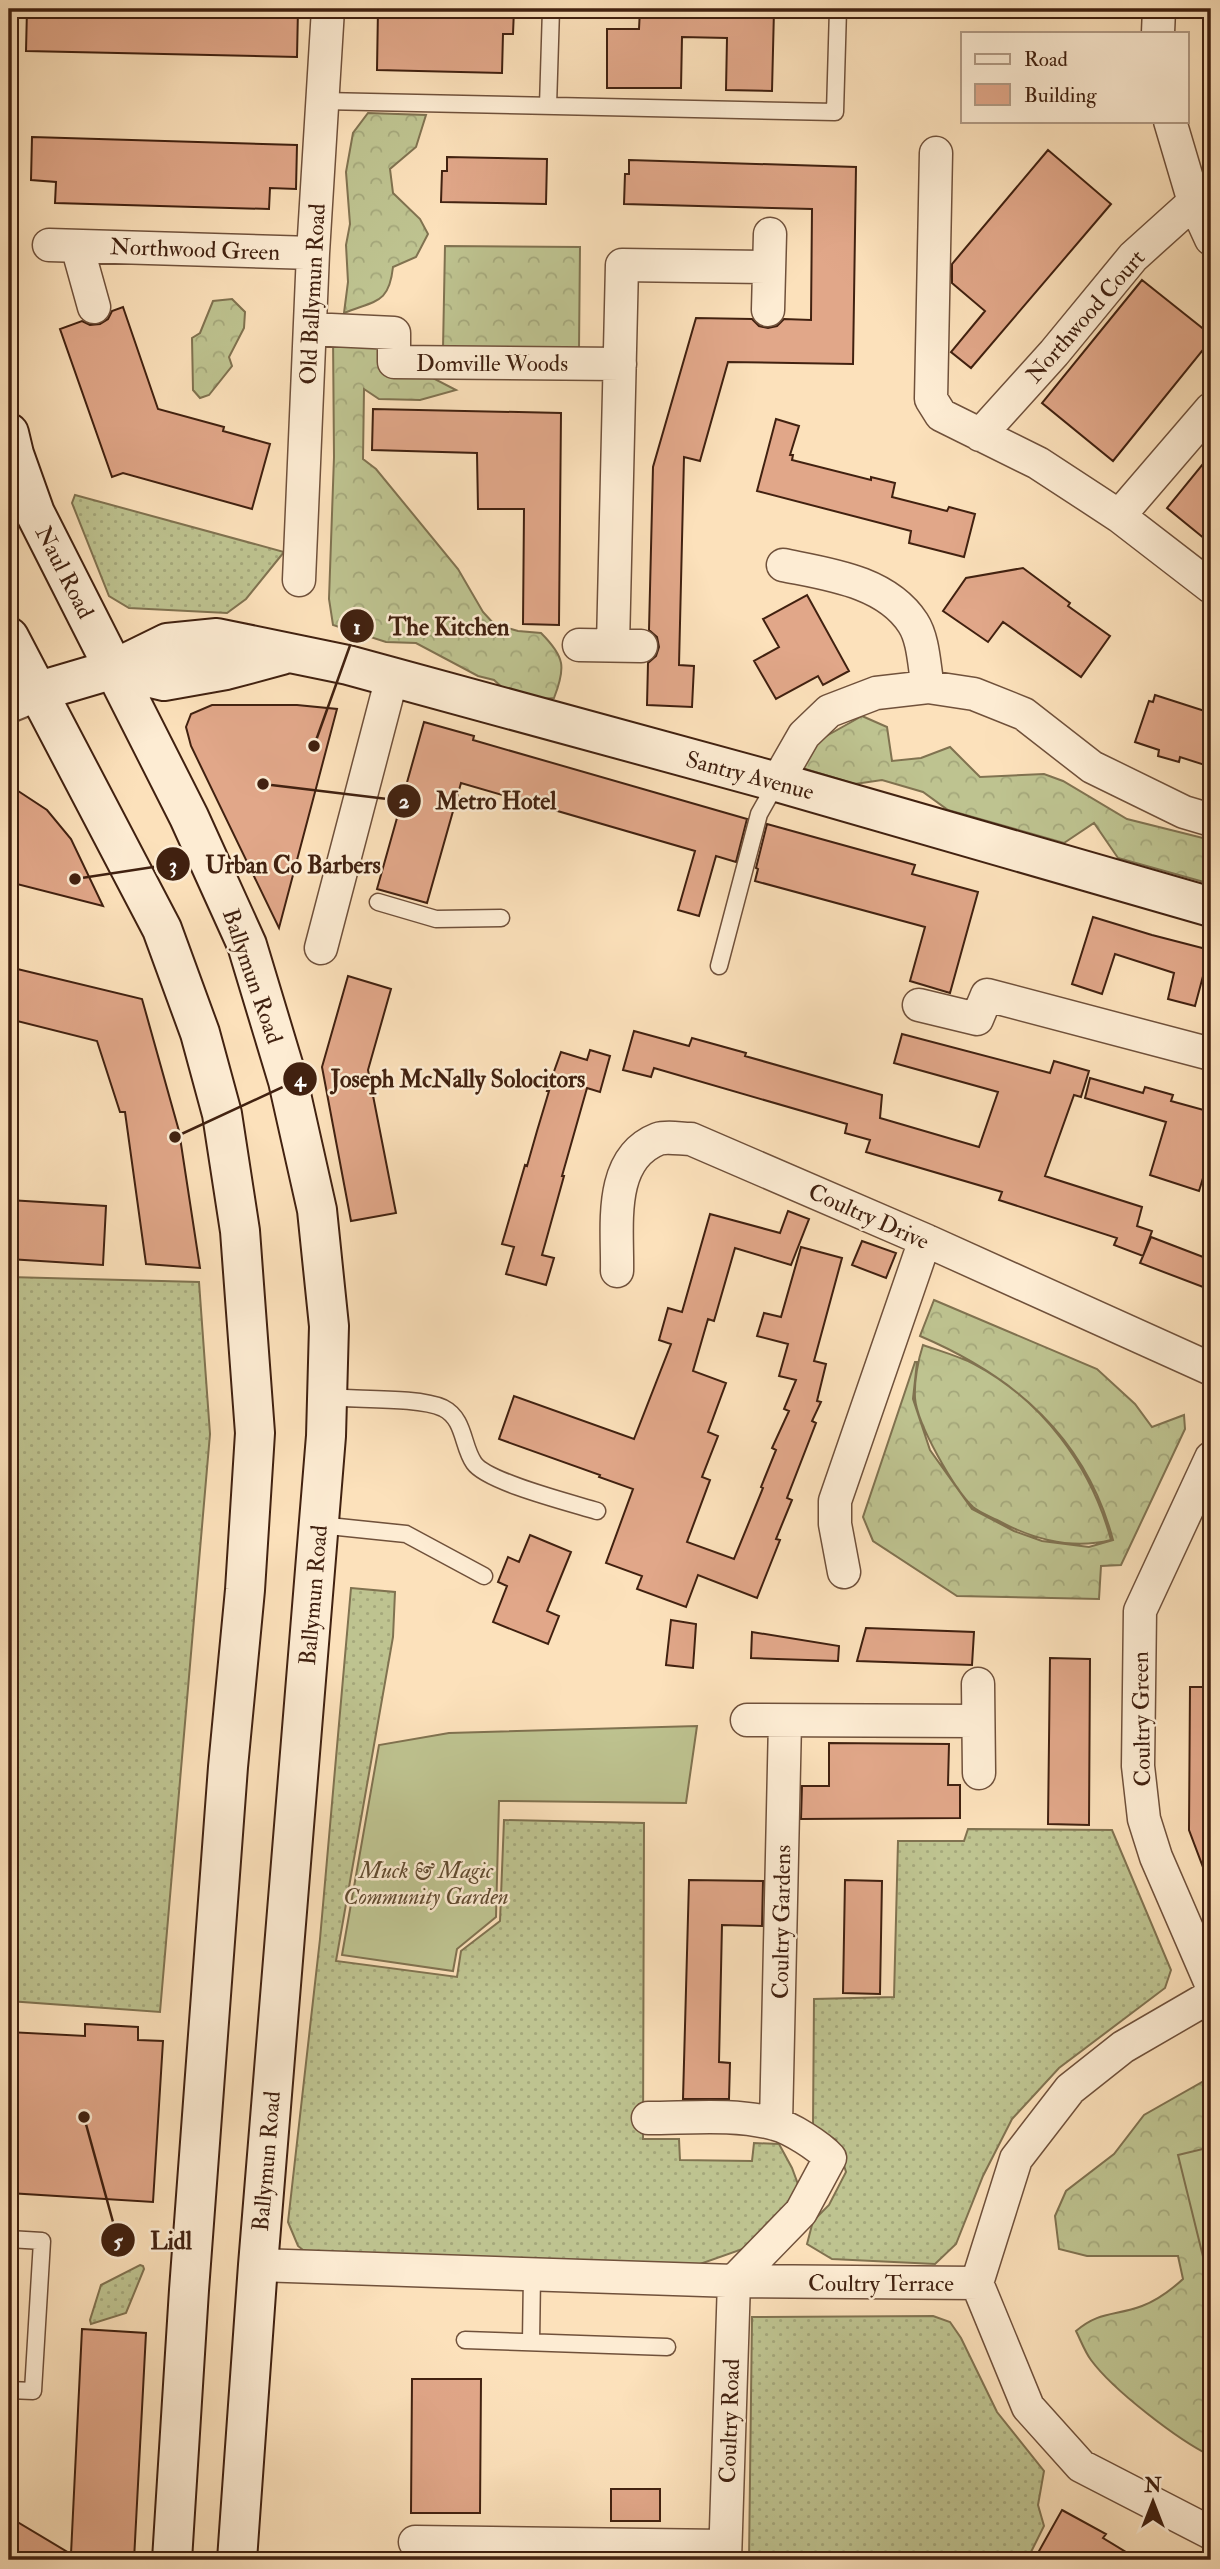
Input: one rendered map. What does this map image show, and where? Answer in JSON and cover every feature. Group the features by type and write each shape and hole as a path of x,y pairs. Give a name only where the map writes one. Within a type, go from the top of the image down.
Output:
{"main road":[{"name":"Naul Road","path":"9,433 35,513 114,669"},
{"path":"9,637 22,698 162,929 200,1033 222,1114 240,1231 255,1433 189,2290 172,2560"},
{"name":"Santry Avenue","path":"22,698 114,669 164,681 226,670 286,653 348,664 777,782 1211,906"},
{"name":"Ballymun Road","path":"114,669 189,817 247,945 288,1081 317,1210 329,1326 318,1525 237,2560"}],"street":[{"name":"Old Ballymun Road","path":"299,580 313,253 328,9"},
{"path":"1158,32 1159,9"},
{"path":"1170,122 1194,202 1211,239"},
{"path":"936,153 931,399 941,415 1038,463 1119,516 1211,587"},
{"name":"Northwood Court","path":"980,435 1133,257 1194,202"},
{"path":"768,310 770,234"},
{"name":"Northwood Green","path":"94,307 63,245 313,253"},
{"path":"579,645 627,646 620,364 622,265 769,267"},
{"name":"Domville Woods","path":"310,330 394,333 394,362 620,364"},
{"path":"1119,516 1211,409"},
{"path":"783,565 835,576 870,588 893,603 913,624 928,687"},
{"path":"321,948 392,677"},
{"path":"777,782 804,735 829,711 876,693 928,687 974,694 1024,715 1092,767 1184,812 1211,820"},
{"path":"919,1005 977,1019 987,995 1211,1054"},
{"name":"Coultry Drive","path":"617,1271 618,1187 634,1157 659,1139 691,1139 925,1240 1211,1369"},
{"path":"844,1572 835,1524 835,1501 925,1240"},
{"name":"Coultry Green","path":"1211,1458 1140,1611 1138,1766 1144,1819 1156,1857 1211,1984"},
{"path":"978,1684 979,1773"},
{"path":"747,1720 978,1721"},
{"name":"Coultry Gardens","path":"776,2124 785,1721"},
{"name":"Coultry Terrace","path":"258,2265 734,2281 977,2283 1016,2159 1070,2089 1123,2047 1211,1996"},
{"path":"648,2118 736,2119 776,2124 818,2145 830,2158 801,2212 734,2281"},
{"name":"Coultry Road","path":"725,2553 734,2281"},
{"path":"977,2283 1028,2407 1081,2466 1211,2533"},
{"path":"415,2542 609,2553 725,2553"}],"lane":[{"path":"548,106 551,9"},
{"path":"323,102 835,111 838,9"},
{"path":"719,965 759,814 777,782"},
{"path":"378,902 436,919 501,918"},
{"path":"327,1397 431,1403 447,1410 459,1425 474,1463 488,1476 597,1511"},
{"path":"318,1525 406,1534 484,1576"},
{"path":"9,2239 42,2241 33,2391 9,2390"},
{"path":"531,2342 532,2275"},
{"path":"466,2340 667,2347"}],"green space":[{"path":"368,113 426,115 416,147 390,169 393,193 420,219 428,234 416,257 393,267 388,288 379,299 344,313 348,282 346,245 350,224 346,172 353,133"},
{"path":"445,246 580,247 579,350 443,349"},
{"path":"232,299 245,312 244,328 229,357 232,366 209,395 200,398 193,390 192,338 200,333 213,301"},
{"path":"333,335 376,340 421,372 456,390 420,400 379,399 364,389 363,459 376,469 458,569 483,612 494,624 518,631 541,633 549,641 561,663 554,698 517,701 494,680 478,676 416,643 386,642 333,625 329,599 334,457"},
{"path":"75,495 284,552 246,599 227,613 129,608 109,596 72,503"},
{"path":"862,716 887,727 892,761 921,758 950,747 980,777 1044,774 1063,781 1127,819 1211,840 1211,884 1118,858 1094,823 1064,843 948,810 923,792 882,780 855,784 802,768 802,757 821,739"},
{"path":"9,1277 199,1282 210,1434 160,2012 9,2001"},
{"path":"934,1300 1097,1369 1135,1404 1152,1427 1184,1415 1185,1429 1121,1565 1101,1566 1099,1599 957,1596 873,1541 863,1517 915,1362 913,1399 930,1450 972,1509 1014,1531 1042,1541 1089,1547 1113,1540 1101,1504 1085,1471 1065,1441 1042,1415 986,1370 920,1336"},
{"path":"923,1345 974,1364 999,1379 1042,1416 1077,1461 1091,1486 1111,1540 1081,1544 1052,1541 1010,1527 973,1507 956,1486 938,1456 917,1409 915,1385"},
{"path":"351,1588 395,1592 393,1637 336,1961 457,1977 461,1951 500,1921 504,1820 644,1823 643,2139 679,2139 680,2160 752,2161 754,2143 779,2144 799,2187 793,2199 757,2244 700,2264 313,2258 298,2246 288,2222 320,1939"},
{"name":"Muck & Magic Community Garden","path":"697,1726 686,1803 499,1801 496,1917 457,1949 453,1971 342,1955 379,1745 449,1733"},
{"path":"968,1829 1112,1830 1171,1970 1165,1988 1059,2068 1012,2119 983,2176 956,2244 935,2264 832,2259 807,2244 813,2221 829,2205 846,2172 836,2140 813,2126 814,1999 894,1997 898,1841 964,1841"},
{"path":"1211,2077 1211,2456 1164,2427 1114,2385 1091,2360 1076,2331 1092,2320 1142,2306 1169,2291 1183,2279 1178,2256 1087,2256 1059,2249 1055,2216 1066,2191 1114,2154 1144,2115"},
{"path":"1211,2147 1211,2289 1178,2155"},
{"path":"140,2265 144,2269 126,2313 91,2324 101,2285"},
{"path":"933,2316 950,2322 961,2338 997,2412 1044,2471 1038,2505 1044,2526 1027,2560 749,2560 752,2317"}],"building":[{"path":"27,9 298,9 297,57 26,51"},
{"path":"378,9 514,9 513,34 503,34 502,73 377,70"},
{"path":"640,9 774,10 772,91 726,90 727,38 682,37 681,88 607,88 607,29 639,29"},
{"path":"32,137 297,145 296,189 270,188 269,209 55,203 56,182 31,180"},
{"path":"1048,150 1111,204 971,368 951,352 985,311 952,283 952,264"},
{"path":"447,157 547,159 546,204 441,202 442,171 447,171"},
{"path":"629,160 856,167 853,364 728,362 700,461 684,457 679,665 694,666 692,707 647,705 648,663 656,656 659,647 657,637 649,630 653,467 696,318 752,319 759,326 768,328 777,326 784,319 811,320 812,209 624,204 625,174 629,174"},
{"path":"1142,280 1211,335 1211,340 1113,461 1042,403"},
{"path":"123,307 158,409 224,427 223,431 270,444 252,509 123,473 112,477 60,329 82,321 90,325 100,324 108,319 112,311"},
{"path":"373,409 561,413 559,625 523,624 524,509 478,509 477,453 372,450"},
{"path":"776,419 799,426 790,455 793,455 792,460 871,480 871,477 895,483 892,497 947,511 949,507 975,514 964,557 909,543 911,531 757,491"},
{"path":"1211,454 1211,544 1167,508"},
{"path":"1023,568 1070,603 1068,606 1110,636 1081,677 1003,622 988,642 943,611 966,578"},
{"path":"807,595 849,671 823,685 818,676 776,699 754,661 779,647 763,619"},
{"path":"1155,695 1211,713 1211,767 1180,757 1179,762 1158,756 1159,750 1135,742 1149,701 1153,702"},
{"path":"212,705 297,705 337,709 279,928 191,746 186,727 191,714"},
{"path":"424,722 474,736 473,740 747,819 736,862 716,856 699,916 678,910 695,851 461,783 427,903 377,889"},
{"path":"9,785 47,810 71,839 103,906 9,882"},
{"path":"767,824 915,865 912,874 978,892 950,993 910,981 925,927 755,881"},
{"path":"1093,917 1210,950 1195,1006 1168,999 1174,973 1115,954 1102,994 1072,984"},
{"path":"9,967 142,999 179,1131 200,1268 146,1264 125,1112 120,1112 97,1041 9,1019"},
{"path":"348,976 391,989 368,1070 396,1213 351,1221 322,1067"},
{"path":"634,1031 689,1046 692,1038 882,1095 880,1118 979,1147 998,1092 894,1063 902,1034 1050,1073 1054,1061 1089,1071 1081,1097 1074,1095 1045,1176 1142,1207 1137,1226 1152,1231 1143,1256 1114,1245 1117,1238 999,1200 1002,1192 866,1152 870,1140 845,1133 847,1124 654,1068 651,1077 623,1070"},
{"path":"590,1050 610,1056 600,1092 587,1088 562,1176 542,1255 554,1258 546,1285 506,1274 514,1247 502,1244 561,1052 587,1060"},
{"path":"1090,1078 1143,1093 1145,1087 1173,1095 1171,1101 1211,1112 1211,1152 1199,1191 1150,1175 1166,1122 1085,1098"},
{"path":"9,1200 106,1206 103,1265 9,1259"},
{"path":"788,1211 809,1219 791,1265 735,1248 714,1321 708,1319 693,1371 726,1383 708,1432 718,1436 702,1477 710,1480 687,1542 734,1559 763,1488 761,1487 776,1450 772,1448 789,1411 784,1409 796,1380 779,1376 788,1344 757,1336 764,1313 781,1317 801,1247 842,1258 814,1361 826,1364 817,1401 821,1402 812,1421 816,1423 787,1498 792,1500 776,1539 780,1540 757,1598 698,1575 686,1607 637,1589 642,1576 606,1563 633,1489 499,1439 514,1396 634,1439 671,1344 659,1340 668,1308 682,1312 710,1214 780,1233"},
{"path":"1151,1237 1211,1260 1211,1290 1140,1263"},
{"path":"862,1241 896,1253 886,1278 852,1265"},
{"path":"530,1535 571,1552 547,1611 559,1616 548,1644 493,1622 507,1586 498,1582 508,1557 519,1562"},
{"path":"671,1620 696,1624 693,1668 666,1665"},
{"path":"866,1628 974,1632 972,1665 857,1661"},
{"path":"752,1632 839,1646 838,1661 751,1658"},
{"path":"1050,1658 1090,1659 1089,1825 1048,1824"},
{"path":"1190,1687 1211,1687 1209,1883 1189,1830"},
{"path":"829,1743 949,1744 948,1785 960,1785 960,1818 801,1819 802,1786 829,1786"},
{"path":"689,1880 763,1881 762,1926 722,1925 719,2062 730,2063 729,2099 683,2099"},
{"path":"845,1880 882,1881 880,1994 843,1993"},
{"path":"85,2024 138,2027 138,2040 163,2041 153,2202 9,2193 9,2032 85,2036"},
{"path":"82,2329 146,2333 134,2560 9,2560 9,2517 71,2554"},
{"path":"412,2379 481,2379 480,2513 411,2513"},
{"path":"611,2489 660,2489 660,2521 611,2521"},
{"path":"1062,2510 1106,2534 1103,2538 1139,2560 1034,2560"}],"place":[{"name":"The Kitchen","path":"314,746"},
{"name":"Metro Hotel","path":"263,784"},
{"name":"Urban Co Barbers","path":"75,879"},
{"name":"Joseph McNally Solocitors","path":"175,1137"},
{"name":"Lidl","path":"84,2117"}]}
